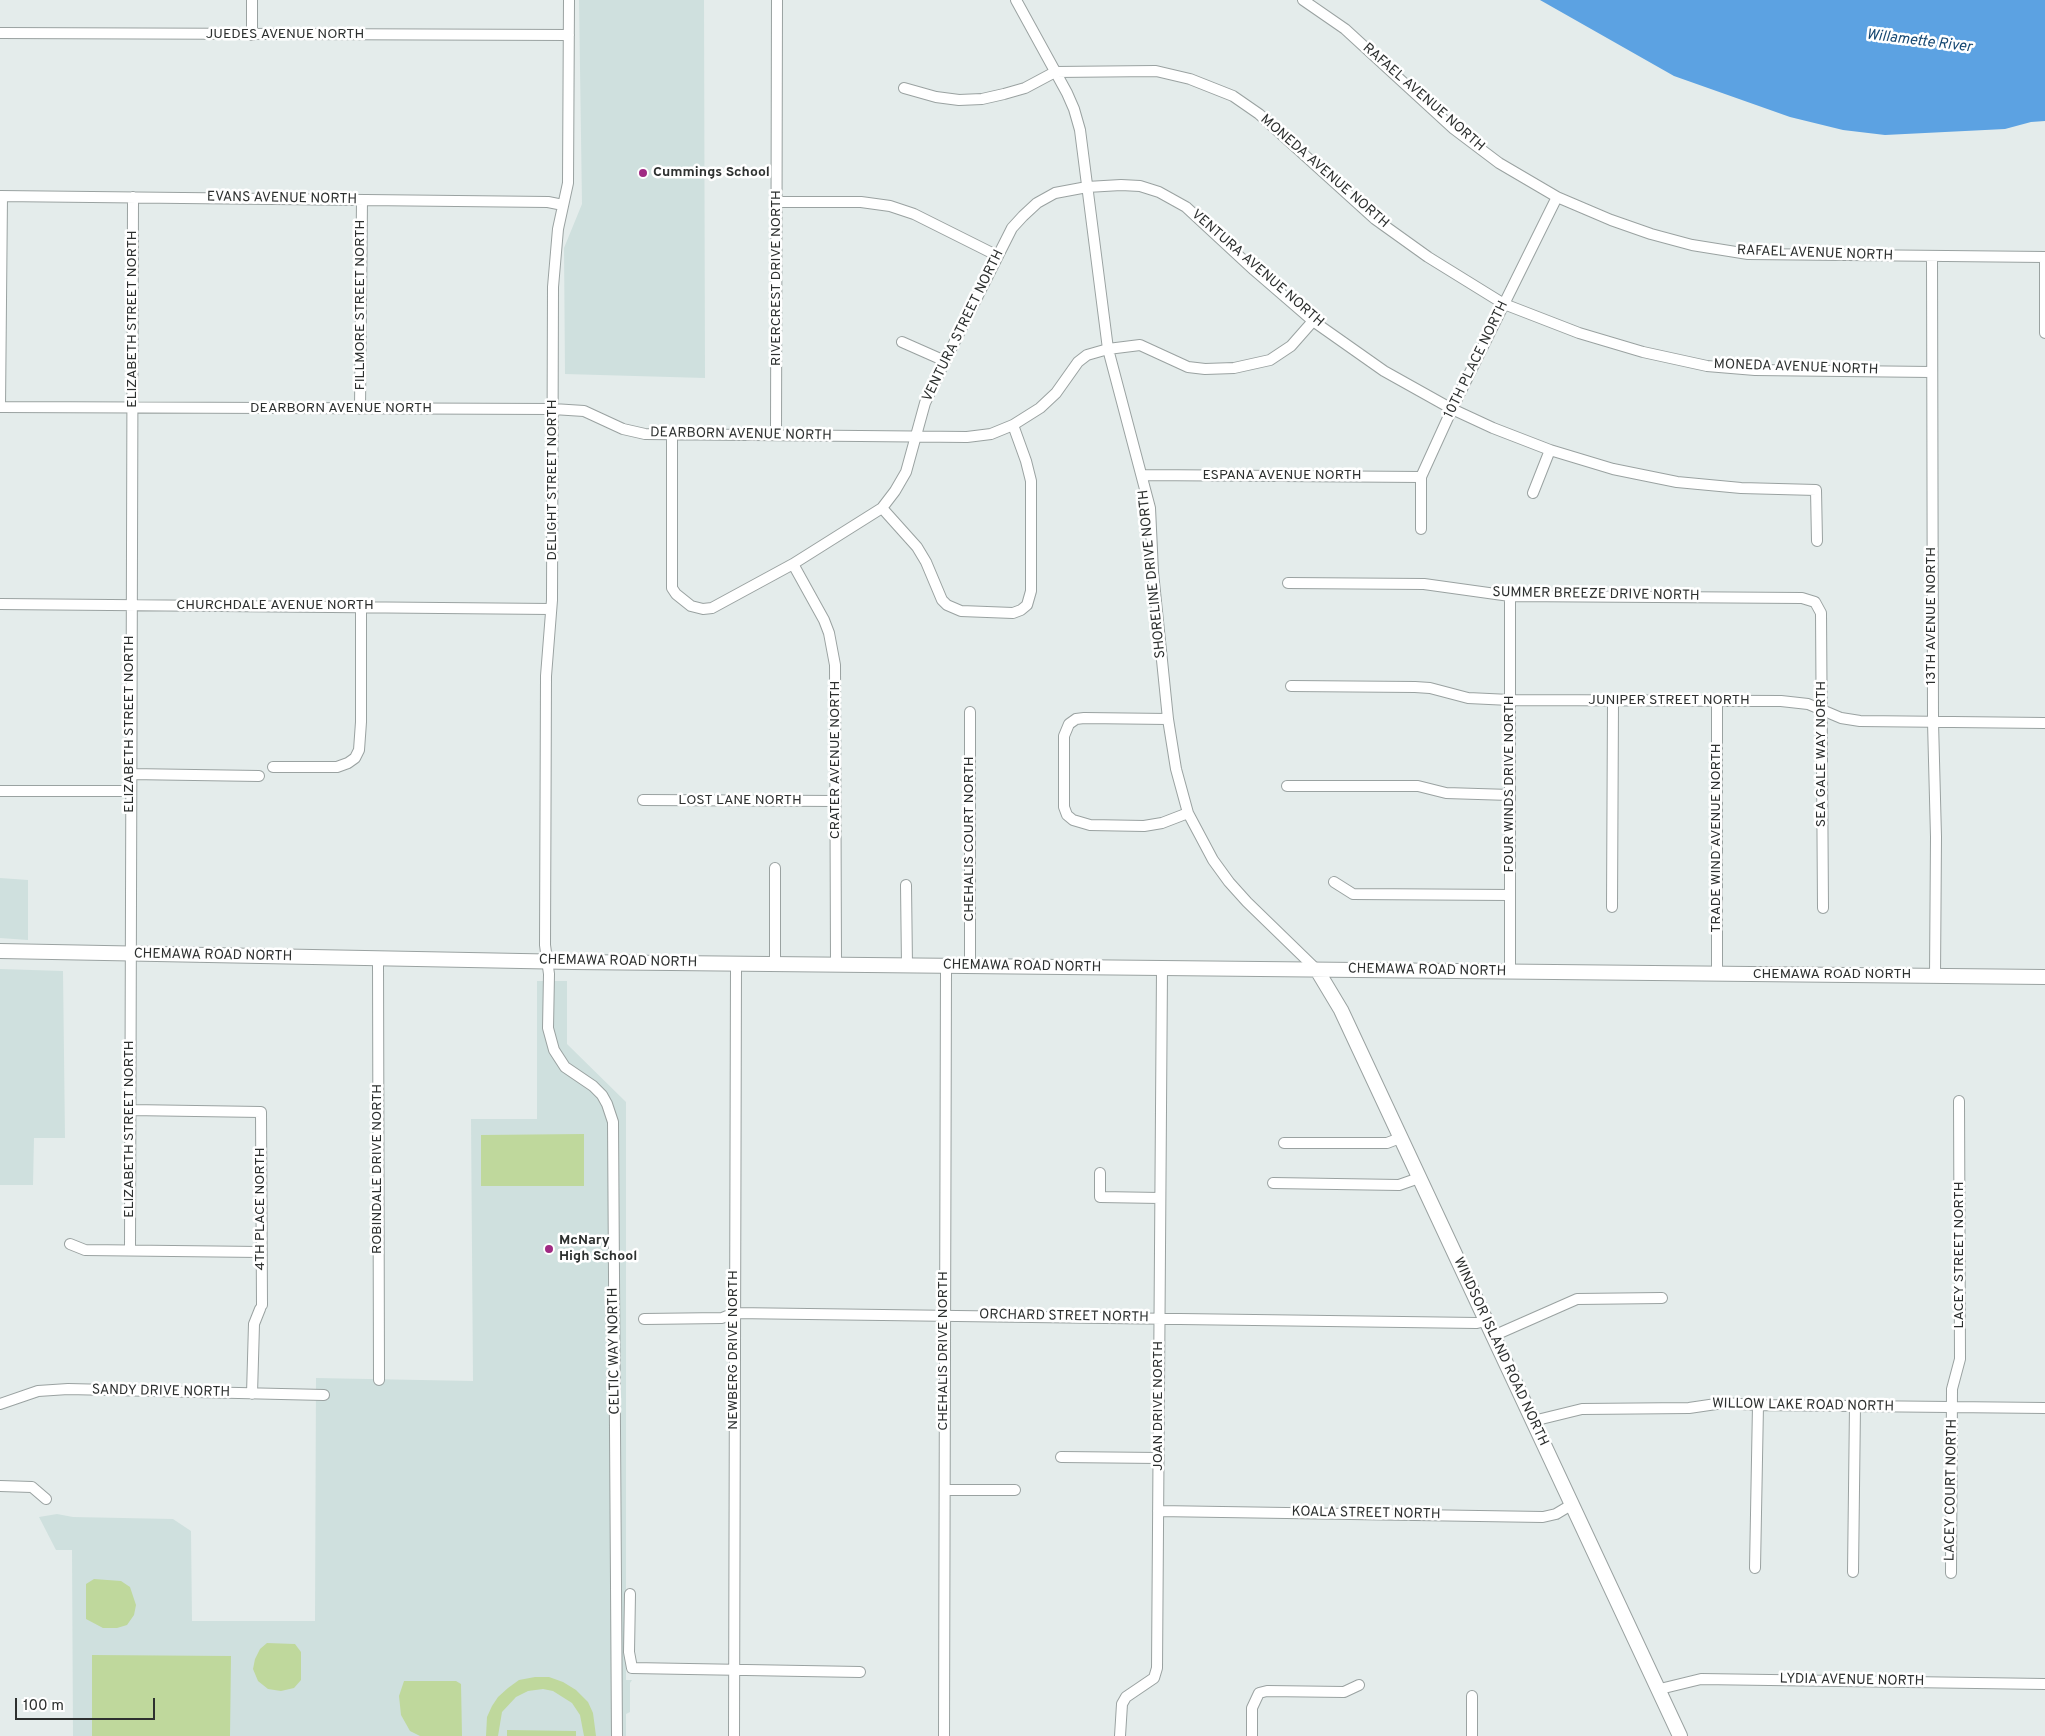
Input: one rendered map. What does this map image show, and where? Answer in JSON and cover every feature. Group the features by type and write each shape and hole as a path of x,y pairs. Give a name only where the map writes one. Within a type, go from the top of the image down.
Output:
{"street":[{"path":"252,0 252,35"},
{"name":"DELIGHT STREET NORTH","path":"547,961 544,945 546,676 550,609 554,280 558,229 568,183 569,0"},
{"name":"RIVERCREST DRIVE NORTH","path":"776,435 777,0"},
{"name":"SHORELINE DRIVE NORTH","path":"1016,0 1071,101 1078,123 1108,349 1150,508 1155,589 1168,719 1176,769 1188,813 1213,860 1229,882 1317,970"},
{"name":"RAFAEL AVENUE NORTH","path":"1303,0 1345,28 1471,143 1499,163 1557,197 1650,234 1692,245 1748,254 2045,257"},
{"name":"JUEDES AVENUE NORTH","path":"0,33 569,35"},
{"name":"MONEDA AVENUE NORTH","path":"1055,72 1156,71 1190,79 1233,96 1259,114 1375,219 1428,257 1504,304 1588,336 1643,352 1707,366 1755,370 1931,372"},
{"path":"904,88 936,97 959,100 982,99 1025,88 1055,72"},
{"name":"VENTURA AVENUE NORTH","path":"1087,187 1120,184 1140,186 1159,192 1186,207 1313,321 1384,371 1452,409 1493,428 1550,450 1613,469 1677,482 1741,488 1816,490 1817,541"},
{"name":"VENTURA STREET NORTH","path":"672,435 672,588 683,601 691,606 702,609 721,604 793,564 882,508 906,472 926,403 1012,228 1037,204 1055,193 1087,187"},
{"path":"0,407 1,196"},
{"name":"EVANS AVENUE NORTH","path":"1,196 548,202 563,205"},
{"name":"ELIZABETH STREET NORTH","path":"130,1250 130,774 134,408 133,197"},
{"name":"10TH PLACE NORTH","path":"1421,529 1421,477 1452,409 1557,197"},
{"name":"FILLMORE STREET NORTH","path":"360,410 362,200"},
{"path":"777,202 861,202 890,206 914,214 998,256"},
{"name":"13TH AVENUE NORTH","path":"1932,257 1933,722 1936,837 1935,976"},
{"path":"2045,257 2045,333"},
{"name":"DEARBORN AVENUE NORTH","path":"0,407 360,410 553,409 584,412 623,429 644,434 967,437 991,434 1013,426 1040,408 1056,394 1082,358 1108,349 1140,345 1188,367 1205,369 1234,368 1270,360 1291,346 1313,321"},
{"path":"902,342 945,361"},
{"path":"882,508 917,547 926,562 942,600 947,605 961,611 1013,613 1021,610 1027,605 1031,591 1031,487 1026,461 1013,426"},
{"path":"1533,493 1550,450"},
{"name":"ESPANA AVENUE NORTH","path":"1142,475 1421,477"},
{"name":"CRATER AVENUE NORTH","path":"793,564 824,620 833,652 836,699 836,965"},
{"name":"SUMMER BREEZE DRIVE NORTH","path":"1288,583 1424,584 1510,596 1802,598 1815,602"},
{"name":"FOUR WINDS DRIVE NORTH","path":"1510,596 1510,972"},
{"name":"SEA GALE WAY NORTH","path":"1815,602 1821,613 1823,908"},
{"name":"CHURCHDALE AVENUE NORTH","path":"0,604 550,609"},
{"path":"273,767 337,767 355,758 359,750 361,722 361,606"},
{"name":"JUNIPER STREET NORTH","path":"1291,686 1415,687 1430,688 1468,698 1510,700 1781,701 1808,704 1841,718 1860,721 2045,723"},
{"path":"1612,907 1613,701"},
{"name":"TRADE WIND AVENUE NORTH","path":"1717,701 1717,974"},
{"name":"CHEHALIS COURT NORTH","path":"970,712 970,967"},
{"path":"1168,719 1084,718 1076,719 1069,724 1064,736 1064,806 1067,815 1072,820 1090,825 1144,826 1162,823 1188,813"},
{"path":"130,774 259,776"},
{"path":"1287,786 1418,786 1446,793 1510,795"},
{"path":"0,791 130,792"},
{"name":"LOST LANE NORTH","path":"643,800 836,801"},
{"path":"775,868 775,964"},
{"path":"1334,882 1353,894 1510,895"},
{"path":"906,885 907,966"},
{"name":"CHEMAWA ROAD NORTH","path":"0,952 970,967 2045,977"},
{"name":"ROBINDALE DRIVE NORTH","path":"378,958 378,1380"},
{"name":"CELTIC WAY NORTH","path":"547,961 549,974 548,1028 554,1050 565,1067 593,1086 602,1095 613,1122 617,1736"},
{"name":"NEWBERG DRIVE NORTH","path":"734,1736 736,963"},
{"name":"CHEHALIS DRIVE NORTH","path":"944,1736 946,966"},
{"name":"JOAN DRIVE NORTH","path":"1120,1736 1120,1712 1126,1697 1156,1675 1162,969"},
{"name":"WINDSOR ISLAND ROAD NORTH","path":"1317,970 1341,1010 1680,1736"},
{"name":"LACEY STREET NORTH","path":"1953,1407 1952,1389 1960,1359 1959,1101"},
{"name":"4TH PLACE NORTH","path":"130,1110 261,1112 261,1307 254,1324 252,1394"},
{"path":"1284,1143 1387,1143 1400,1138"},
{"path":"1100,1174 1100,1197 1160,1198"},
{"path":"1273,1183 1398,1185 1419,1178"},
{"path":"70,1244 85,1250 260,1252"},
{"path":"1493,1336 1577,1299 1662,1298"},
{"name":"ORCHARD STREET NORTH","path":"644,1319 722,1318 734,1313 1477,1324 1486,1321"},
{"name":"SANDY DRIVE NORTH","path":"0,1404 27,1394 50,1390 324,1395"},
{"name":"WILLOW LAKE ROAD NORTH","path":"1533,1421 1572,1410 1593,1408 1688,1408 1723,1403 2045,1408"},
{"path":"1755,1568 1758,1405"},
{"path":"1853,1572 1855,1406"},
{"name":"LACEY COURT NORTH","path":"1951,1573 1953,1407"},
{"path":"1061,1457 1158,1458"},
{"path":"0,1486 32,1487 46,1499"},
{"path":"945,1490 1015,1490"},
{"name":"KOALA STREET NORTH","path":"1158,1511 1543,1517 1556,1514 1571,1505"},
{"path":"630,1594 629,1652 632,1668 860,1672"},
{"name":"LYDIA AVENUE NORTH","path":"1660,1690 1701,1679 2045,1684"},
{"path":"1252,1736 1252,1708 1258,1693 1267,1691 1344,1692 1359,1685"},
{"path":"1472,1696 1472,1736"}],"shaded area":[{"name":"Cummings School","path":"579,0 704,0 705,378 565,374 564,248 582,204"},
{"path":"0,878 28,880 28,940 0,938"},
{"path":"0,969 63,971 65,1138 34,1138 33,1185 0,1185"},
{"name":"McNary High School","path":"537,981 567,981 567,1044 626,1102 626,1680 632,1680 630,1683 630,1712 626,1714 626,1736 73,1736 72,1550 56,1550 39,1517 57,1514 73,1517 173,1519 191,1531 192,1621 315,1621 316,1378 473,1381 471,1119 537,1119"}],"green space":[{"path":"584,1134 584,1186 481,1186 481,1135"},
{"path":"94,1579 121,1581 130,1587 136,1605 134,1615 127,1625 117,1628 103,1628 86,1619 86,1584"},
{"path":"267,1643 295,1644 301,1652 301,1680 294,1688 281,1691 268,1689 258,1681 253,1669 255,1659 260,1649"},
{"path":"92,1655 231,1656 230,1736 92,1736"},
{"path":"549,1677 563,1682 576,1690 588,1702 593,1713 596,1736 584,1736 580,1715 572,1703 553,1691 543,1689 528,1691 516,1697 502,1712 498,1736 486,1736 487,1717 498,1697 519,1680"},
{"path":"404,1681 456,1681 461,1684 462,1736 420,1736 410,1731 401,1715 399,1696"},
{"path":"507,1730 576,1731 576,1736 507,1736"}],"water":[{"name":"Willamette River","path":"1540,0 2045,0 2045,121 2031,122 2005,129 1885,135 1843,130 1790,117 1674,76"}],"place":[{"name":"Cummings School","path":"643,173"},
{"name":"McNary High School","path":"549,1249"}]}
